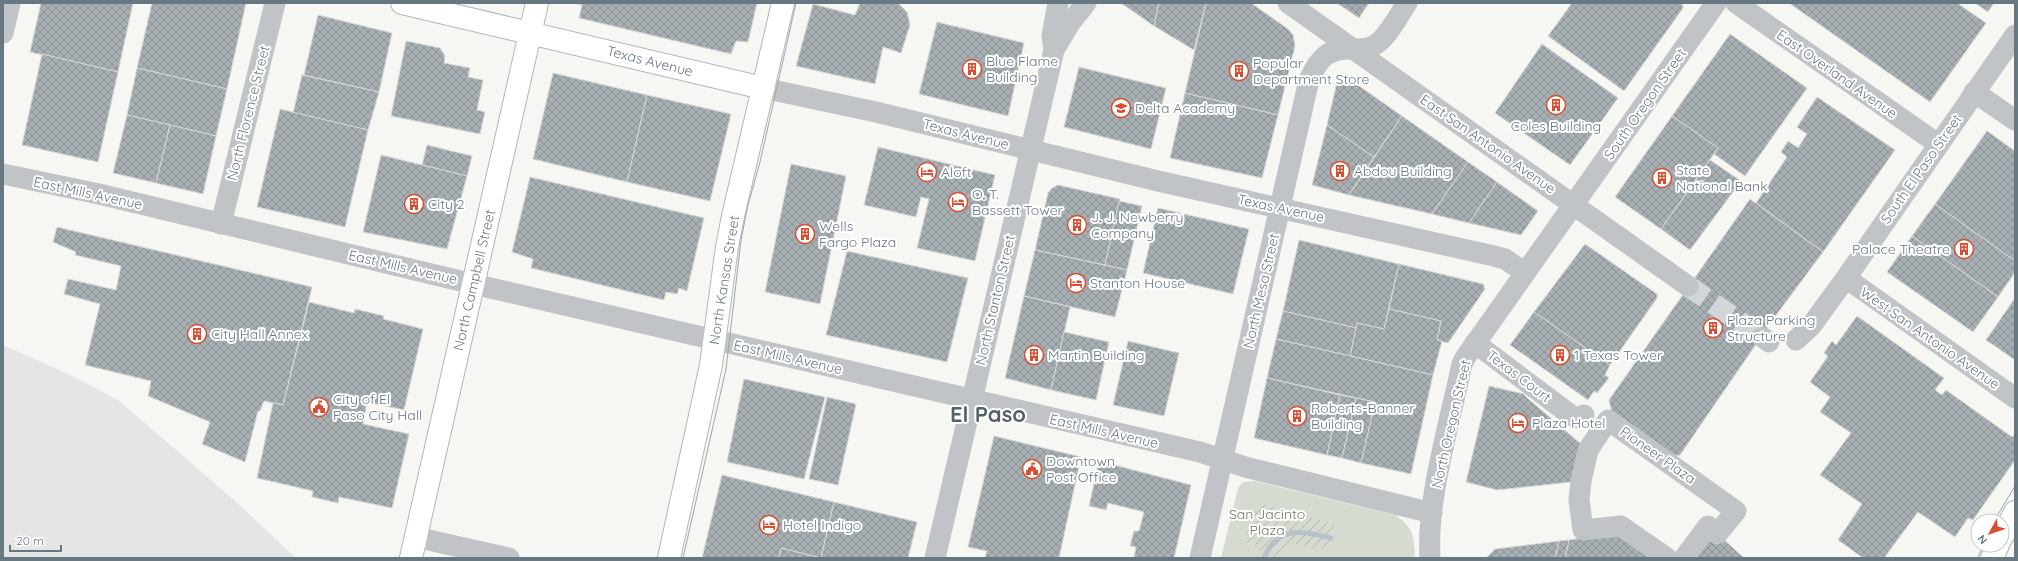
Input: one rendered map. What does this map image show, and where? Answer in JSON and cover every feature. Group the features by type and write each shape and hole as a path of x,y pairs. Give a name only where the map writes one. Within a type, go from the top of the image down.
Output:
{"main road":[{"name":"Texas Avenue","path":"402,3 763,88"},
{"name":"North Campbell Street","path":"411,558 537,3"},
{"name":"North Kansas Street","path":"669,558 687,482 714,340 727,248 783,3"},
{"path":"2010,522 2015,512"}],"street":[{"path":"3,33 10,3"},
{"name":"North Florence Street","path":"221,224 275,3"},
{"path":"1054,50 1052,36 1058,3"},
{"name":"North Stanton Street","path":"935,558 1054,50 1070,23 1086,3"},
{"name":"East San Antonio Avenue","path":"1288,3 1688,286"},
{"name":"North Mesa Street","path":"1200,558 1309,80 1320,59 1328,54 1352,49 1369,48 1382,40 1407,3"},
{"name":"South Oregon Street","path":"1574,205 1716,3"},
{"name":"East Overland Avenue","path":"1736,3 1938,144"},
{"name":"South El Paso Street","path":"1796,340 1811,326 1846,278 2015,35"},
{"name":"Texas Avenue","path":"763,88 876,112 1158,181 1280,207 1494,256 1504,259 1525,273"},
{"path":"1974,92 2015,120"},
{"name":"East Mills Avenue","path":"3,174 99,194 473,284 1200,452 1245,467 1432,513"},
{"name":"North Oregon Street","path":"1430,558 1432,513 1437,481 1462,364 1475,343 1574,205"},
{"name":"West San Antonio Avenue","path":"1846,278 2015,398"},
{"name":"Texas Court","path":"1475,343 1572,416 1578,418 1584,416"},
{"name":"Pioneer Plaza","path":"1667,558 1621,526 1582,530 1579,500 1581,481 1588,450 1608,420 1736,511 1717,534 1708,526 1684,558"},
{"path":"416,537 509,558"}],"shaded area":[{"path":"3,345 70,375 118,400 235,501 296,558 3,558"}],"green space":[{"name":"San Jacinto Plaza","path":"1255,481 1395,515 1406,524 1412,533 1415,558 1221,558 1238,488 1243,482"},
{"path":"1263,504 1335,524 1328,551 1297,544 1284,547 1274,558 1258,558 1261,546 1244,542 1251,518"}],"building":[{"path":"41,3 133,3 118,72 30,52"},
{"path":"152,3 246,3 227,89 137,68"},
{"path":"574,3 757,3 748,42 736,41 731,54 579,18 582,5"},
{"path":"860,3 898,3 907,12 910,25 901,53 883,47 875,84 796,66 813,4 855,15"},
{"path":"1121,3 1159,3 1154,26"},
{"path":"1159,3 1206,3 1194,50 1154,26"},
{"name":"Popular Department Store","path":"1206,3 1251,3 1288,29 1293,35 1295,46 1278,115 1185,93"},
{"path":"1337,3 1369,3 1359,18"},
{"path":"1572,3 1682,3 1683,8 1624,91 1548,36"},
{"path":"1789,3 1957,3 1986,23 1930,102"},
{"path":"1975,3 1994,3 1988,12"},
{"path":"318,15 392,33 379,92 304,75"},
{"name":"Blue Flame Building","path":"937,22 1024,43 1008,116 919,94"},
{"path":"1730,34 1807,88 1745,176 1714,154 1718,148 1672,116"},
{"path":"406,41 440,48 445,56 444,63 470,68 468,77 483,80 477,110 485,112 480,134 391,116"},
{"name":"Coles Building","path":"1542,44 1618,98 1570,165 1495,113"},
{"path":"42,54 118,72 98,162 22,145"},
{"path":"1079,67 1166,88 1151,149 1064,127"},
{"path":"137,68 227,89 216,136 127,115"},
{"path":"553,73 647,95 627,182 533,159"},
{"path":"302,75 379,92 368,130 293,113"},
{"path":"1341,75 1345,76 1402,116 1374,157 1327,125 1338,78"},
{"path":"1185,93 1278,115 1262,178 1170,158"},
{"path":"647,95 731,114 710,201 627,182"},
{"path":"1817,97 1895,150 1823,252 1756,203 1787,157 1781,152 1788,141 1798,148 1807,134 1797,127"},
{"path":"280,109 368,130 345,227 257,207"},
{"path":"127,115 170,125 156,183 113,173"},
{"path":"1402,116 1468,162 1432,214 1349,195"},
{"name":"State National Bank","path":"1672,116 1718,148 1661,229 1615,197"},
{"path":"170,125 216,136 203,194 156,183"},
{"name":"Abdou Building","path":"1327,125 1374,157 1349,195 1312,185"},
{"path":"1987,131 2015,151 2015,261 1935,204"},
{"path":"427,145 472,156 467,176 422,165"},
{"name":"O. T. Bassett Tower","path":"878,147 995,175 975,261 917,248 929,199 921,197 916,217 864,205"},
{"name":"City 2","path":"381,155 467,176 447,249 363,232"},
{"path":"1710,160 1741,181 1690,250 1661,229"},
{"path":"1468,162 1497,182 1469,223 1432,214"},
{"name":"Wells Fargo Plaza","path":"791,164 846,176 820,304 765,292"},
{"path":"530,177 704,218 687,291 679,288 677,294 666,292 664,300 531,268 533,259 512,252"},
{"path":"1497,182 1538,211 1521,235 1469,223"},
{"name":"J. J. Newberry Company","path":"1058,185 1120,199 1105,265 1035,250 1048,193 1052,188"},
{"name":"Plaza Parking Structure","path":"1750,199 1823,252 1774,318 1680,455 1668,457 1613,418 1609,400"},
{"path":"1119,201 1142,206 1127,270 1105,265"},
{"name":"Palace Theatre","path":"1935,204 2015,261 2015,272 1998,297 1912,236"},
{"path":"1158,208 1249,229 1233,294 1143,273"},
{"name":"City Hall Annex","path":"57,227 312,287 283,405 264,401 260,411 258,411 245,462 202,444 210,422 148,396 151,381 85,365 100,304 64,294 68,279 116,290 121,266 75,255 76,252 53,242"},
{"path":"1912,236 1998,297 1973,332 1887,272"},
{"path":"1299,240 1399,264 1384,329 1357,323 1356,328 1283,311"},
{"path":"1585,244 1657,294 1657,298 1610,365 1534,312"},
{"name":"Stanton House","path":"1035,250 1127,270 1115,317 1024,296"},
{"path":"847,251 968,278 947,362 826,335"},
{"path":"1399,264 1483,284 1485,289 1448,343 1437,340 1441,321 1389,309"},
{"name":"Martin Building","path":"1024,296 1070,307 1051,390 1005,378"},
{"path":"2015,298 2015,360 1986,340"},
{"name":"City of El Paso City Hall","path":"309,302 354,313 355,309 384,316 383,319 423,329 404,410 367,402 363,424 409,434 392,508 339,497 338,503 312,497 313,491 257,478 273,403 283,405"},
{"path":"1389,309 1441,321 1437,340 1442,341 1433,375 1350,356 1357,323 1384,329"},
{"path":"1283,311 1356,328 1350,356 1276,339"},
{"name":"1 Texas Tower","path":"1534,312 1610,365 1605,375 1609,378 1597,393 1594,391 1588,400 1510,345"},
{"path":"1857,316 1944,378 1935,390 1942,395 1946,390 2012,437 2015,434 2015,460 1978,513 1970,513 1970,519 1968,518 1955,537 1918,512 1884,558 1863,558 1838,540 1862,504 1820,475 1851,433 1820,412 1830,397 1810,382 1828,356 1824,353 1832,341 1836,345"},
{"path":"1064,332 1109,342 1096,400 1051,390"},
{"path":"1276,339 1433,375 1411,474 1361,463 1375,402 1267,378"},
{"path":"1128,341 1179,353 1164,416 1113,405"},
{"name":"Roberts-Banner Building","path":"1267,378 1340,395 1327,455 1254,438"},
{"path":"744,379 825,397 804,479 727,462"},
{"name":"Plaza Hotel","path":"1489,386 1524,394 1588,450 1581,481 1497,490 1466,482"},
{"path":"1340,395 1356,398 1342,458 1327,455"},
{"path":"827,397 856,404 838,485 809,479"},
{"path":"1356,398 1375,402 1361,463 1342,458"},
{"path":"994,436 1081,457 1059,558 985,558 987,551 968,547"},
{"path":"1099,461 1191,485 1174,558 1134,558 1136,547 1130,546 1134,531 1139,531 1144,512 1108,503 1106,510 1089,506"},
{"name":"Hotel Indigo","path":"722,475 834,502 821,558 781,548 779,558 702,558"},
{"path":"834,502 917,522 908,558 821,558"},
{"path":"1708,526 1721,537 1744,558 1684,558"},
{"path":"1613,533 1654,558 1565,558 1569,540"},
{"path":"1569,540 1565,558 1555,558 1559,541"},
{"path":"1559,541 1555,558 1486,558 1495,549"},
{"path":"781,548 821,558 779,558"}],"waterway":[{"path":"1264,558 1269,547 1283,535 1300,533 1331,538"}],"tunnel":[{"path":"1688,286 1762,337"}],"tram line":[{"path":"683,558 726,369 741,240 748,205 760,162 796,3"},
{"path":"1999,513 2015,486"},
{"path":"1978,558 1980,553"}],"place":[{"name":"Blue Flame Building","path":"972,69"},
{"name":"Popular Department Store","path":"1239,71"},
{"name":"Coles Building","path":"1556,105"},
{"name":"Delta Academy","path":"1121,108"},
{"name":"Abdou Building","path":"1340,171"},
{"name":"Aloft","path":"927,172"},
{"name":"State National Bank","path":"1662,178"},
{"name":"O. T. Bassett Tower","path":"958,202"},
{"name":"City 2","path":"414,204"},
{"name":"J. J. Newberry Company","path":"1077,225"},
{"name":"Wells Fargo Plaza","path":"805,234"},
{"name":"Palace Theatre","path":"1964,249"},
{"name":"Stanton House","path":"1076,283"},
{"name":"Plaza Parking Structure","path":"1713,328"},
{"name":"City Hall Annex","path":"197,334"},
{"name":"Martin Building","path":"1034,355"},
{"name":"1 Texas Tower","path":"1560,355"},
{"name":"City of El Paso City Hall","path":"319,407"},
{"name":"Roberts-Banner Building","path":"1297,416"},
{"name":"Plaza Hotel","path":"1518,423"},
{"name":"Downtown Post Office","path":"1032,469"},
{"name":"Hotel Indigo","path":"769,525"}],"district":[{"name":"El Paso","path":"988,414"}]}
